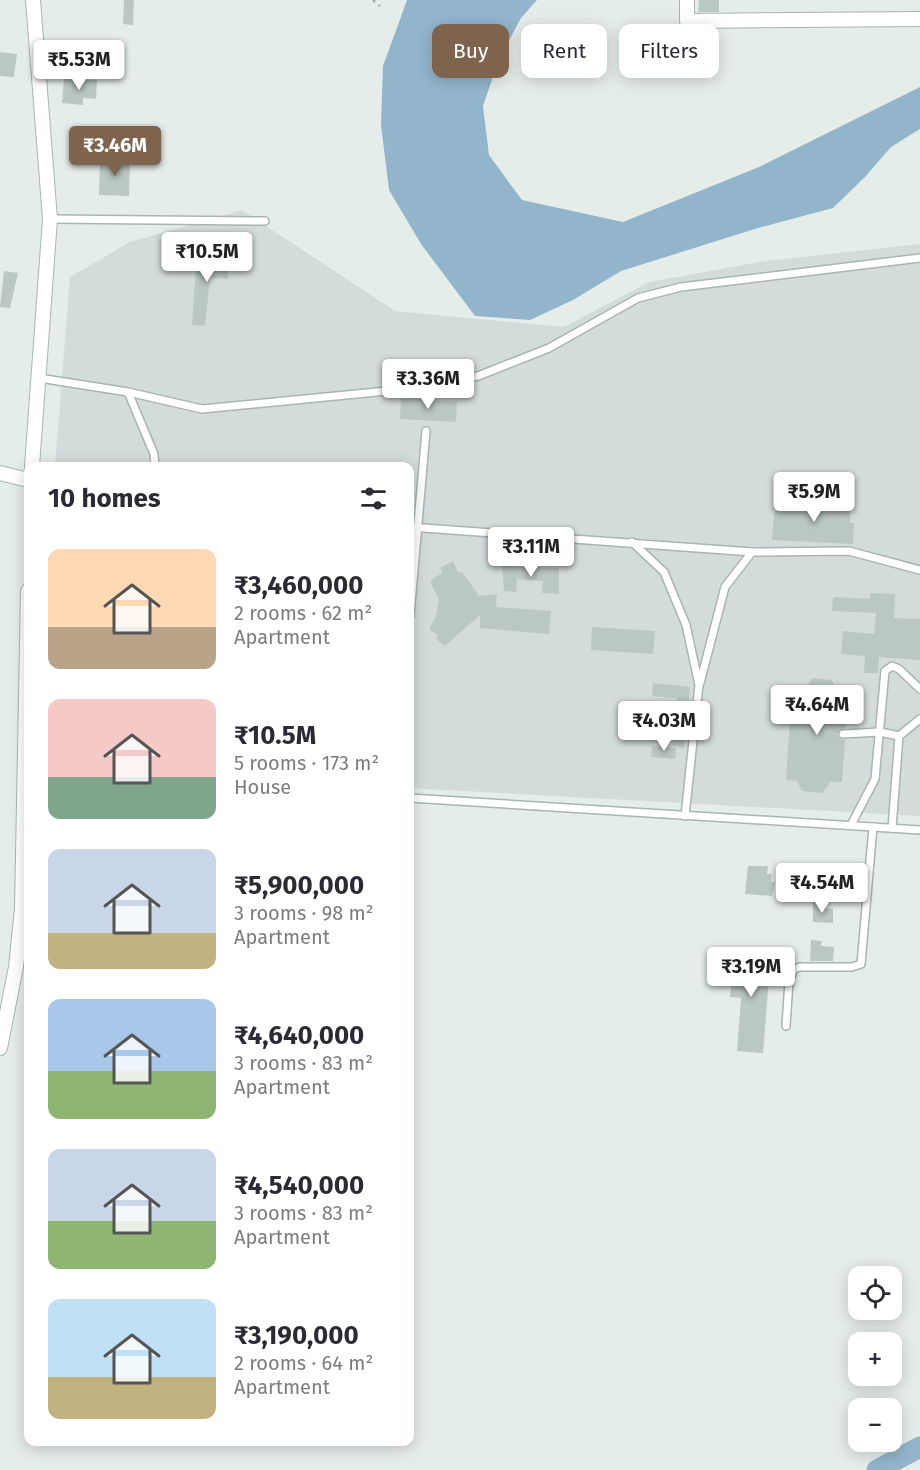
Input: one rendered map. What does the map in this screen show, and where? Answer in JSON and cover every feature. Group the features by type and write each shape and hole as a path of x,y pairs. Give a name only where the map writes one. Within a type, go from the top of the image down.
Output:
{"street":[{"path":"32,462 50,219 33,0"},
{"path":"687,0 687,21 798,22 920,19"},
{"path":"0,473 24,479"},
{"path":"0,1048 24,945"}],"lane":[{"path":"50,219 265,221"},
{"path":"39,378 128,392 202,409 428,387 478,376 549,348 638,298 681,287 920,258"},
{"path":"128,392 154,454 155,462"},
{"path":"414,520 426,431"},
{"path":"414,527 752,552 849,551 920,570"},
{"path":"632,542 664,572 686,625 699,685"},
{"path":"685,816 699,685 725,587 752,552"},
{"path":"851,825 875,779 882,682 885,671 892,666 900,669 920,689"},
{"path":"892,828 899,736 920,719"},
{"path":"843,734 880,732 899,736"},
{"path":"414,798 920,830"},
{"path":"786,1026 789,981 794,969 852,968 861,964 873,827"}],"path":[{"path":"373,0 380,6"}],"shaded area":[{"path":"242,210 395,311 564,327 649,282 766,261 920,244 920,816 414,788 414,462 55,462 70,277 130,242"}],"water":[{"path":"407,0 537,0 521,18 509,40 509,24 432,24 432,78 493,78 483,106 489,155 522,200 623,222 759,167 920,87 920,129 891,147 865,177 833,208 758,228 621,271 573,300 530,320 475,316 421,244 389,190 381,125 383,66"}],"building":[{"path":"124,0 134,0 133,25 123,24"},
{"path":"699,0 719,0 719,12 698,12"},
{"path":"0,52 17,54 14,77 0,76"},
{"path":"64,78 97,80 96,99 83,98 83,105 62,103"},
{"path":"100,159 130,159 129,196 99,195"},
{"path":"197,254 229,258 228,279 210,278 205,326 192,325"},
{"path":"4,271 18,273 10,308 0,307"},
{"path":"401,398 457,402 456,422 400,419"},
{"path":"841,493 851,494 850,523 854,523 853,544 772,540 775,504 840,508"},
{"path":"453,561 458,572 463,573 479,596 497,594 496,607 551,611 549,634 480,628 480,615 445,646 436,639 438,635 429,629 436,616 439,600 430,581 443,572 440,568"},
{"path":"502,564 517,567 559,568 559,594 542,593 543,581 517,579 516,592 504,591"},
{"path":"870,593 895,594 894,618 920,619 920,660 879,657 878,673 864,673 865,656 841,654 843,631 874,634 876,613 832,611 833,597 870,599"},
{"path":"592,627 655,631 653,654 591,650"},
{"path":"812,678 832,680 836,691 848,691 846,727 837,734 840,739 845,740 842,782 830,782 822,793 802,791 797,781 786,780 792,689 806,689"},
{"path":"653,683 690,687 684,748 673,746 677,698 652,696"},
{"path":"652,746 676,748 675,759 651,757"},
{"path":"748,866 768,866 767,874 772,874 771,882 775,882 772,896 745,894"},
{"path":"813,902 825,903 824,908 833,909 833,923 813,922"},
{"path":"811,940 822,941 821,946 834,947 833,961 810,961"},
{"path":"734,951 771,953 763,1053 737,1051 741,998 730,997"}],"waterway":[{"path":"877,1470 920,1447"}]}
